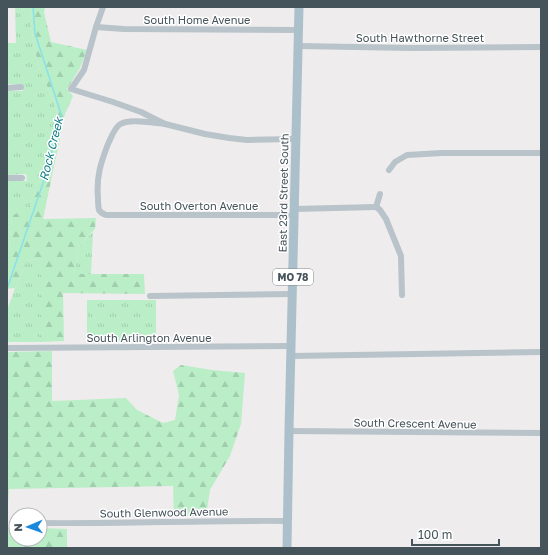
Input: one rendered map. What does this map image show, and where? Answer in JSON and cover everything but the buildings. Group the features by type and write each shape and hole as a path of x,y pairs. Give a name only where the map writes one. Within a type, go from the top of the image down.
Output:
{"main road":[{"name":"East 23rd Street South","path":"287,548 299,7"}],"street":[{"path":"103,7 84,70 71,90 141,112 164,124 205,134 247,140 296,139"},
{"name":"South Home Avenue","path":"96,27 124,29 298,30"},
{"name":"South Hawthorne Street","path":"298,46 412,48 541,47"},
{"path":"7,88 21,87"},
{"name":"South Overton Avenue","path":"164,124 136,121 125,122 118,125 100,163 97,188 99,210 102,214 294,212 376,208"},
{"path":"389,170 395,162 407,155 442,153 541,153"},
{"path":"7,178 22,178"},
{"path":"380,194 376,208 380,210 386,218 401,256 402,295"},
{"path":"150,296 292,294"},
{"name":"South Arlington Avenue","path":"8,348 291,346"},
{"path":"291,356 541,352"},
{"name":"South Crescent Avenue","path":"289,431 541,433"},
{"name":"South Glenwood Avenue","path":"48,523 230,520 288,521"}],"green space":[{"path":"15,7 30,7 33,39 38,62 57,113 57,119 44,167 27,212 12,215 9,251 7,251 7,181 27,181 26,174 7,175 7,91 23,91 23,84 7,84 7,43 16,43"},
{"path":"30,7 45,7 44,12 51,42 87,50 80,68 67,89 73,96 65,114 43,219 96,218 95,229 80,244 74,274 144,274 145,294 63,293 64,341 40,342 40,260 28,259 15,288 7,289 7,251 9,250 12,215 27,211 44,167 57,119 57,113 53,100 42,76 38,62 33,39"},
{"path":"93,232 91,274 74,274 80,244"},
{"path":"28,259 40,260 40,342 7,342 7,310"},
{"path":"87,300 156,300 156,341 87,341"},
{"path":"52,351 52,401 126,398 137,410 163,423 175,420 179,395 173,371 181,365 245,373 241,424 230,456 210,490 206,516 174,516 173,486 9,489 7,524 7,352"},
{"path":"7,528 8,547 48,547 48,528 67,529 67,548 7,548"}],"waterway":[{"name":"Rock Creek","path":"7,289 45,177 61,114 35,33 33,7"}]}
